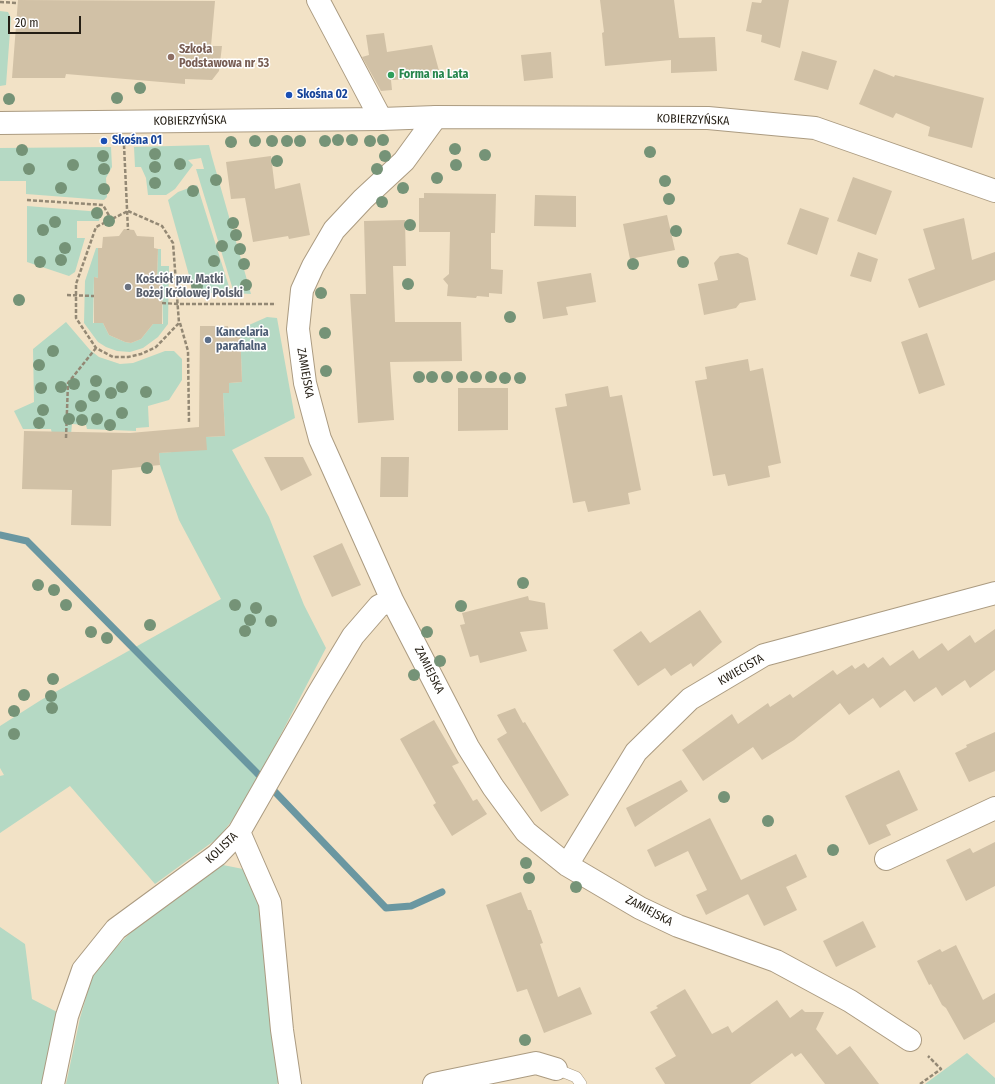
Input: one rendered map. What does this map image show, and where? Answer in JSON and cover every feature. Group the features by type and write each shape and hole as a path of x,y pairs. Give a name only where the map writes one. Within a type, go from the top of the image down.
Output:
{"street":[{"path":"318,0 381,119"},
{"name":"KOBIERZYŃSKA","path":"0,123 381,119 436,117 708,118 816,128 995,191"},
{"name":"ZAMIEJSKA","path":"436,117 404,161 363,199 334,230 313,266 302,290 298,329 305,383 320,439 392,600 468,747 493,787 526,832 567,865 640,908 678,926 776,961 850,1001 910,1040"},
{"name":"KWIECISTA","path":"567,865 636,752 690,700 764,655 995,593"},
{"name":"KOLISTA","path":"53,1084 67,1016 83,970 116,929 217,855 239,832 318,694 354,636 379,606 392,600"},
{"path":"886,859 995,808"},
{"path":"239,832 270,903 282,1030 290,1084"},
{"path":"434,1084 536,1063 556,1069"}],"lane":[{"path":"556,1069 576,1077 581,1084"}],"path":[{"path":"0,2 18,3"},
{"path":"125,122 124,146 128,230"},
{"path":"27,200 103,205 111,219"},
{"path":"180,322 156,347 141,354 128,357 113,357 96,348 76,318 76,284 96,227 128,211 162,226 172,243 180,322 188,351 189,423"},
{"path":"67,295 94,296"},
{"path":"162,303 301,304"},
{"path":"66,438 68,383 96,348"},
{"path":"910,1040 941,1069 920,1084"}],"green space":[{"path":"0,11 8,12 11,18 6,85 0,86"},
{"path":"209,145 251,294 234,293 196,169 204,169 201,158 188,160 193,165 175,189 166,195 148,195 146,178 141,167 135,167 134,147"},
{"path":"111,147 112,167 106,178 107,197 104,200 26,194 26,181 0,181 0,148"},
{"path":"197,185 231,293 200,293 192,286 168,200 178,192"},
{"path":"27,206 101,212 99,221 77,221 77,238 85,238 75,272 69,276 27,262"},
{"path":"96,248 98,248 98,278 94,277 93,323 103,323 109,335 125,342 131,343 141,339 153,324 163,324 162,278 157,278 158,249 161,249 161,266 169,266 168,324 158,337 143,348 130,352 117,351 106,347 98,342 84,323 85,281"},
{"path":"267,317 277,318 295,418 232,450 269,517 304,605 326,648 243,807 218,838 155,884 70,786 0,833 0,776 4,775 0,768 0,726 41,700 221,599 179,520 160,465 159,453 172,452 206,437 225,436 223,393 229,393 229,383 242,382 240,329"},
{"path":"66,322 90,350 99,357 120,364 133,363 165,351 174,351 182,359 182,380 169,400 148,406 149,427 136,428 136,431 87,429 86,425 72,424 71,435 52,434 51,429 23,429 14,411 34,402 33,349"},
{"path":"223,865 243,869 264,911 280,1079 277,1084 66,1084 80,1018 94,970 129,934"},
{"path":"0,927 25,944 32,999 59,1013 43,1084 0,1084"},
{"path":"967,1053 995,1078 995,1084 925,1084"}],"building":[{"path":"18,0 215,1 211,46 222,46 219,71 212,80 185,79 185,84 66,74 65,78 12,78"},
{"path":"600,0 674,0 679,38 715,37 717,71 671,73 671,60 605,66 602,33 604,32"},
{"path":"762,0 789,0 780,48 761,42 762,35 746,31 752,2 761,3"},
{"path":"384,33 387,52 432,45 441,78 391,80 392,90 381,91 362,57 369,55 366,35"},
{"path":"802,51 837,61 828,90 794,80"},
{"path":"551,52 553,78 524,81 521,55"},
{"path":"874,69 894,77 895,75 984,98 972,148 928,136 930,127 896,113 893,118 859,104"},
{"path":"271,156 275,189 300,183 310,235 289,239 288,236 253,242 245,198 231,199 226,162"},
{"path":"853,177 892,191 876,235 837,221"},
{"path":"424,193 496,194 495,233 491,233 491,269 503,270 502,294 489,293 489,297 477,296 476,298 447,296 448,285 443,279 449,274 450,232 419,232 419,198 424,198"},
{"path":"535,195 576,196 576,227 534,226"},
{"path":"800,208 829,218 817,255 787,244"},
{"path":"667,215 675,250 630,259 623,224"},
{"path":"964,218 972,260 995,252 995,280 919,308 908,279 935,269 923,229"},
{"path":"405,220 406,266 393,266 395,322 461,322 462,361 390,362 394,420 358,423 350,294 366,294 364,221"},
{"name":"Kościół pw. Matki Bożej Królowej Polski","path":"124,229 134,230 137,236 154,237 154,248 158,249 157,278 162,278 162,324 153,324 141,339 131,343 109,335 103,323 94,323 94,277 98,278 98,248 102,248 103,237 119,236"},
{"path":"858,252 878,259 871,282 850,276"},
{"path":"738,253 748,258 756,300 740,303 736,308 704,315 698,284 718,280 714,263 720,256"},
{"path":"591,273 596,302 566,307 568,315 543,319 537,282"},
{"path":"200,326 228,326 228,329 240,329 242,382 229,383 229,393 223,393 225,436 206,437 207,450 159,453 160,465 112,470 111,526 71,525 72,490 22,489 24,431 130,433 199,427"},
{"path":"927,333 945,385 919,394 901,342"},
{"path":"748,359 750,371 763,368 781,463 768,466 770,477 728,486 725,474 713,476 695,381 707,379 705,367"},
{"path":"608,386 610,397 622,395 641,490 628,493 630,504 588,512 585,501 573,503 555,408 567,406 565,394"},
{"path":"458,388 508,388 508,430 458,431"},
{"path":"264,457 303,457 312,475 281,491"},
{"path":"381,457 409,457 408,497 380,497"},
{"path":"342,543 361,585 332,597 313,556"},
{"path":"528,596 529,600 545,603 548,629 520,632 527,651 480,663 478,655 470,657 460,625 465,624 462,613"},
{"path":"700,610 722,642 693,667 691,663 671,676 665,668 638,686 613,650 641,631 650,643"},
{"path":"995,629 995,670 970,688 965,680 942,696 936,687 914,702 905,690 880,708 873,698 849,715 840,703 794,740 762,760 753,747 703,781 682,750 732,714 738,724 768,703 770,707 790,694 793,698 833,670 837,675 852,665 855,669 864,663 868,668 883,657 890,666 913,650 919,659 942,643 948,651 970,635 975,643"},
{"path":"515,708 569,795 541,812 497,739 507,733 497,715"},
{"path":"434,720 459,763 452,766 473,801 477,799 487,814 452,836 433,805 436,803 400,739"},
{"path":"995,732 995,771 969,782 955,753 967,747 966,745"},
{"path":"899,770 918,810 886,825 891,835 869,845 845,796"},
{"path":"681,780 688,791 635,827 626,808"},
{"path":"710,818 748,894 706,915 696,895 707,890 688,851 655,867 647,850"},
{"path":"995,842 995,886 966,901 946,860 970,848 973,853"},
{"path":"796,854 807,877 786,887 797,910 764,926 741,880"},
{"path":"521,892 528,910 531,910 543,943 540,944 558,997 580,987 592,1014 544,1033 527,989 517,992 486,905"},
{"path":"863,921 876,947 836,967 823,941"},
{"path":"956,945 983,1000 995,993 995,1022 964,1040 931,984 929,985 917,961 940,949 942,952"},
{"path":"685,989 712,1034 728,1026 732,1033 777,1000 790,1018 802,1009 805,1012 824,1012 816,1029 837,1055 850,1046 879,1084 825,1084 801,1053 795,1057 792,1053 750,1084 665,1084 655,1068 676,1056 650,1012 658,1008 656,1006"}],"waterway":[{"path":"0,535 27,541 256,772 386,908 411,906 442,892"}],"place":[{"name":"Szkoła Podstawowa nr 53","path":"171,57"},
{"name":"Forma na Lata","path":"391,75"},
{"name":"Skośna 02","path":"289,95"},
{"name":"Skośna 01","path":"104,141"},
{"name":"Kościół pw. Matki Bożej Królowej Polski","path":"128,287"},
{"name":"Kancelaria parafialna","path":"208,340"}]}
